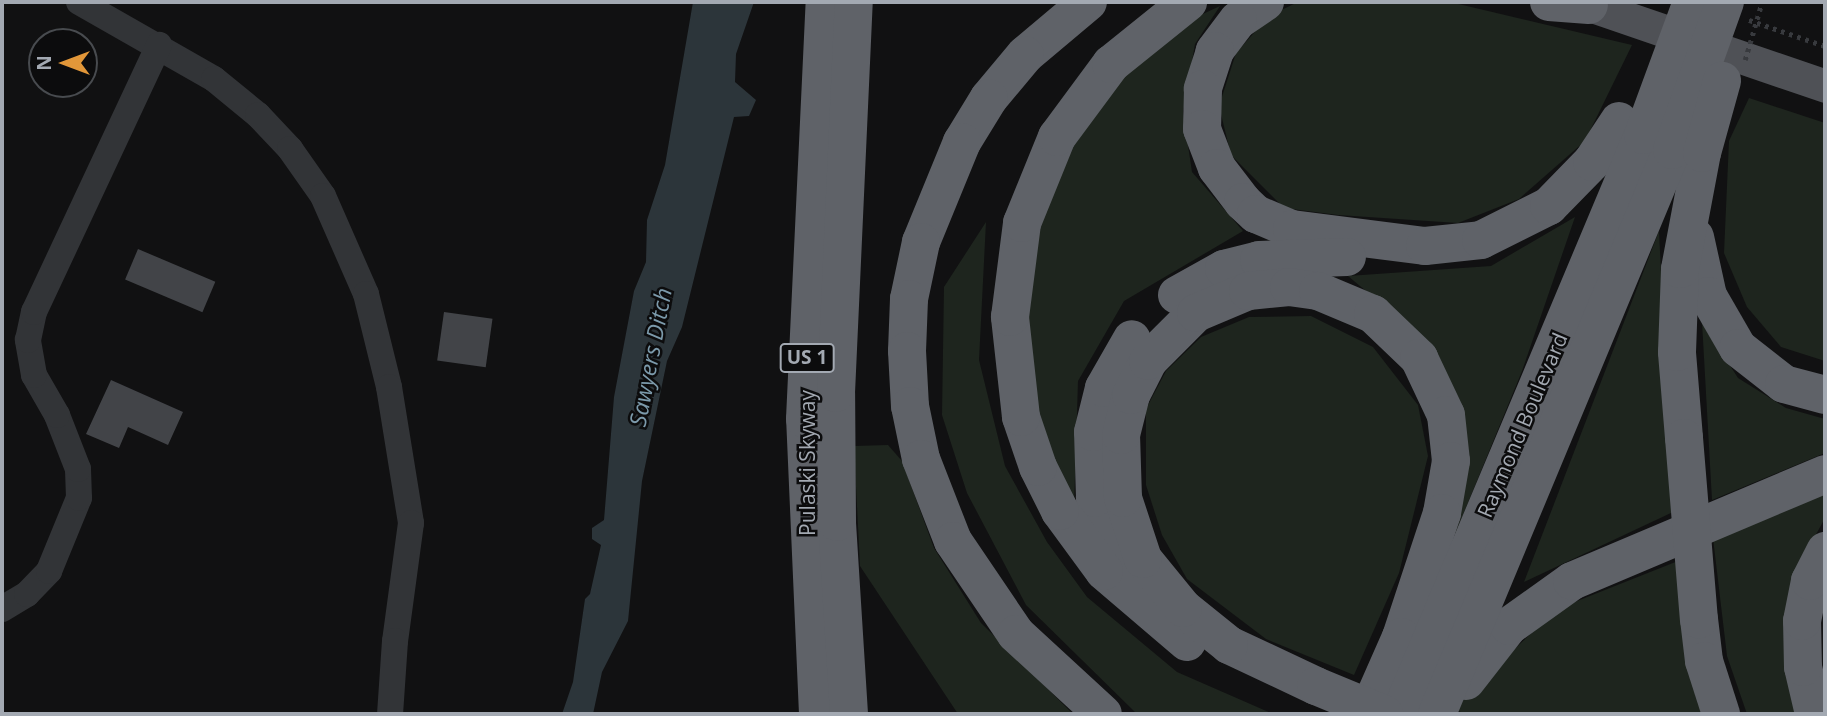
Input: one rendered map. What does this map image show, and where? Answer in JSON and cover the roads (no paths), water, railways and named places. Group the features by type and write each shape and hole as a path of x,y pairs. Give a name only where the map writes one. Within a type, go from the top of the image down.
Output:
{"highway":[{"name":"Pulaski Skyway","path":"818,714 805,419 825,2"},
{"name":"Pulaski Skyway","path":"849,714 838,535 836,393 854,2"},
{"path":"1088,2 1025,55 989,98 962,142 921,242 909,299 907,351 910,406 921,459 957,549 1016,634 1103,714"},
{"path":"1188,2 1111,64 1068,119 1029,201 1011,294 1016,391 1038,467 1089,554 1142,605 1214,661 1319,701 1384,714"},
{"path":"1265,2 1226,33 1214,51 1203,89 1202,129 1222,177 1256,214 1292,229 1425,246"},
{"path":"1549,2 1588,3"},
{"path":"1677,2 1659,140 1691,205 1701,276 1718,316 1738,348 1784,384 1825,395"},
{"path":"1659,140 1692,2"},
{"path":"1142,605 1108,541 1093,478 1097,410 1126,346 1175,296 1224,270 1266,259 1354,256 1481,240 1533,217 1584,170 1659,140 1738,8"},
{"name":"Raymond Boulevard","path":"1400,714 1659,140"},
{"name":"Raymond Boulevard","path":"1437,714 1659,140"},
{"path":"1691,205 1680,268 1677,325 1699,619 1704,660 1721,714"},
{"path":"1319,701 1229,645 1183,608 1143,559 1123,498 1121,435 1130,395 1148,361 1177,328 1208,305 1260,289 1318,291 1373,314 1419,358 1446,415 1451,461 1442,513 1404,628 1367,714"},
{"path":"1443,714 1496,640 1537,602 1591,571 1825,474"},
{"path":"1814,714 1803,667 1802,621 1810,581 1825,551"}],"main road":[{"path":"1588,3 1825,86"}],"lane":[{"path":"79,2 159,45 214,79 258,115 290,149 323,196 366,294 389,387 411,523 394,641 390,714"},
{"path":"2,609 27,594 49,572 79,498 78,469 57,415 34,375 28,340 34,312 159,45"}],"water":[{"name":"Sawyers Ditch","path":"693,2 754,2 736,54 735,82 756,100 749,116 734,117 682,327 667,361 642,481 628,621 602,672 593,714 562,714 573,682 585,599 590,594 601,545 592,539 592,528 604,520 614,397 634,291 646,262 647,220 665,165"}]}
